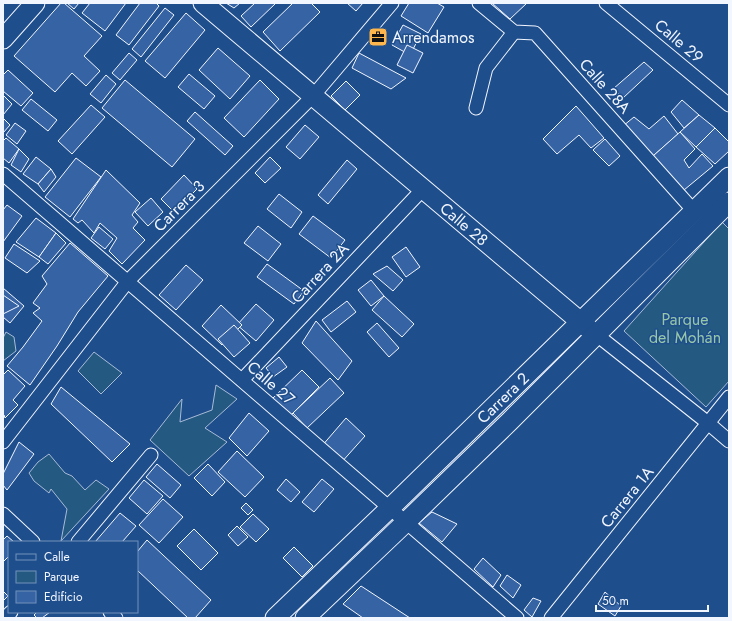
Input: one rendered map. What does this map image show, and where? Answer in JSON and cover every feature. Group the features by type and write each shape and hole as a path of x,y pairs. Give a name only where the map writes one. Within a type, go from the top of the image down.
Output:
{"street":[{"name":"Calle 28","path":"203,3 596,335 729,441"},
{"name":"Carrera 3","path":"3,442 128,281 313,96 392,3"},
{"path":"476,108 486,68 514,32 479,3"},
{"name":"Calle 29","path":"606,3 729,105"},
{"path":"3,39 32,4"},
{"name":"Calle 28A","path":"514,32 535,33 694,211"},
{"name":"Calle 27","path":"3,174 517,618"},
{"name":"Carrera 2","path":"274,618 390,508 729,177"},
{"name":"Carrera 2A","path":"242,380 423,189"},
{"name":"Carrera 2","path":"305,618 510,421 729,202"},
{"name":"Carrera 1A","path":"551,618 729,397"},
{"path":"494,407 510,421"},
{"path":"79,541 151,455"},
{"path":"3,514 32,541"}],"green space":[{"name":"Parque del Mohán","path":"722,222 729,229 729,381 706,407 624,331"},
{"path":"6,332 14,337 16,351 3,361 3,338"},
{"path":"94,352 122,373 101,394 78,371"},
{"path":"216,385 237,399 205,428 227,442 189,476 150,440 182,399 180,422 212,410"},
{"path":"49,454 65,473 72,476 85,490 96,480 109,489 61,541 67,509 51,489 49,493 34,481 29,473 38,462"}],"building":[{"path":"61,3 64,3 102,36 84,56 100,71 86,86 72,73 55,92 14,56"},
{"path":"67,3 79,3 74,9"},
{"path":"90,3 126,3 105,31 82,13"},
{"path":"140,3 156,3 159,6 129,45 116,35"},
{"path":"226,3 240,3 234,8"},
{"path":"255,3 276,3 251,27 241,16"},
{"path":"293,3 311,3 320,12 280,51 263,32"},
{"path":"347,3 363,3 356,11"},
{"path":"409,3 437,3 444,7 428,33 401,16"},
{"path":"492,3 527,3 510,19"},
{"path":"165,8 174,15 141,57 132,49"},
{"path":"186,13 205,30 165,78 145,61"},
{"path":"403,25 421,34 410,55 392,45"},
{"path":"407,45 423,53 413,73 397,65"},
{"path":"218,48 250,76 230,99 199,70"},
{"path":"129,53 137,60 120,80 112,73"},
{"path":"359,53 406,78 391,89 352,68"},
{"path":"644,62 653,70 623,98 613,89"},
{"path":"8,70 33,93 21,106 3,91 3,75"},
{"path":"189,74 215,96 204,109 178,87"},
{"path":"106,75 116,84 101,103 90,94"},
{"path":"125,80 195,139 172,167 102,108"},
{"path":"260,80 279,99 244,137 224,118"},
{"path":"346,81 360,95 345,110 331,96"},
{"path":"3,95 12,104 3,115"},
{"path":"31,99 57,120 48,131 22,110"},
{"path":"682,100 699,115 684,128 671,112"},
{"path":"91,105 105,117 72,154 58,141"},
{"path":"576,106 604,138 591,148 579,135 557,154 543,139"},
{"path":"195,112 233,146 225,155 187,121"},
{"path":"699,115 715,128 696,147 680,132"},
{"path":"664,116 678,134 653,156 623,126 634,117 649,129"},
{"path":"3,118 10,125 3,133"},
{"path":"15,123 26,131 17,144 6,135"},
{"path":"305,125 319,137 300,159 286,147"},
{"path":"715,128 729,142 729,151 715,164 696,147"},
{"path":"680,132 695,149 684,160 689,168 702,154 713,166 684,190 653,156"},
{"path":"6,138 19,149 9,163 3,158 3,141"},
{"path":"605,139 620,156 609,166 593,150"},
{"path":"19,149 29,159 21,172 11,165"},
{"path":"36,157 51,169 38,184 23,174"},
{"path":"270,157 281,168 265,183 255,173"},
{"path":"76,158 101,177 70,217 45,197"},
{"path":"347,160 357,169 328,204 318,195"},
{"path":"51,169 56,177 44,192 38,184"},
{"path":"106,170 140,203 132,215 138,222 133,228 145,240 122,264 109,251 117,238 100,223 94,233 82,220 78,223 73,219"},
{"path":"184,175 197,189 174,212 161,199"},
{"path":"279,194 302,212 291,228 267,209"},
{"path":"151,198 163,212 148,226 135,212"},
{"path":"7,205 22,216 3,242 3,210"},
{"path":"313,216 345,240 331,258 299,234"},
{"path":"36,218 56,233 39,257 16,242"},
{"path":"258,226 281,244 268,261 244,243"},
{"path":"99,227 113,239 105,249 91,238"},
{"path":"56,233 66,243 48,264 39,257"},
{"path":"70,243 108,276 78,312 30,385 7,366 42,321 33,313 40,308 33,303 47,284 42,276"},
{"path":"14,244 40,261 27,273 5,258"},
{"path":"406,247 420,267 406,277 392,257"},
{"path":"267,264 304,291 294,304 257,277"},
{"path":"186,265 203,280 176,310 159,295"},
{"path":"387,266 403,280 393,291 373,274"},
{"path":"371,280 384,296 371,306 358,290"},
{"path":"3,288 24,306 10,323 3,317"},
{"path":"3,295 19,306 3,314"},
{"path":"384,296 414,324 402,337 372,310"},
{"path":"347,301 356,312 331,332 322,320"},
{"path":"256,304 274,320 256,341 237,325"},
{"path":"221,305 242,325 222,345 202,326"},
{"path":"316,321 352,361 338,380 302,343"},
{"path":"377,323 399,348 389,357 367,332"},
{"path":"234,325 250,343 234,357 218,339"},
{"path":"279,357 287,367 273,377 266,368"},
{"path":"8,370 25,386 13,400 18,405 5,418 4,415 3,417 3,375"},
{"path":"302,370 319,387 289,417 272,399"},
{"path":"330,378 344,393 307,428 293,413"},
{"path":"61,387 130,444 112,462 51,404"},
{"path":"249,413 269,431 247,456 229,438"},
{"path":"346,418 365,436 340,464 321,447"},
{"path":"19,442 34,454 7,490 3,485 3,474"},
{"path":"237,451 264,477 245,497 218,472"},
{"path":"157,464 181,485 170,498 146,477"},
{"path":"208,464 225,482 212,496 194,478"},
{"path":"286,479 300,492 291,502 277,490"},
{"path":"322,479 334,489 314,512 302,502"},
{"path":"144,480 163,496 147,514 129,498"},
{"path":"163,499 183,517 159,543 139,525"},
{"path":"246,503 253,510 248,515 241,508"},
{"path":"432,512 457,524 442,542 419,523"},
{"path":"120,513 136,526 123,541 96,541"},
{"path":"253,514 269,529 256,542 240,527"},
{"path":"237,526 248,537 238,546 228,535"},
{"path":"194,529 218,553 201,570 177,546"},
{"path":"7,536 13,541 8,541 8,557 3,562 3,540"},
{"path":"147,540 211,600 195,618 188,618 138,571 138,551"},
{"path":"294,547 313,566 302,577 283,558"},
{"path":"483,558 501,575 493,587 474,569"},
{"path":"507,575 521,585 513,598 500,586"},
{"path":"361,586 410,618 363,618 343,604"},
{"path":"3,591 8,596 3,601"},
{"path":"605,592 621,606 615,616 598,604"},
{"path":"533,598 541,601 532,617 524,610"},
{"path":"36,613 49,613 42,618 37,618 34,615"}],"place":[{"name":"Arrendamos","path":"378,37"}]}
